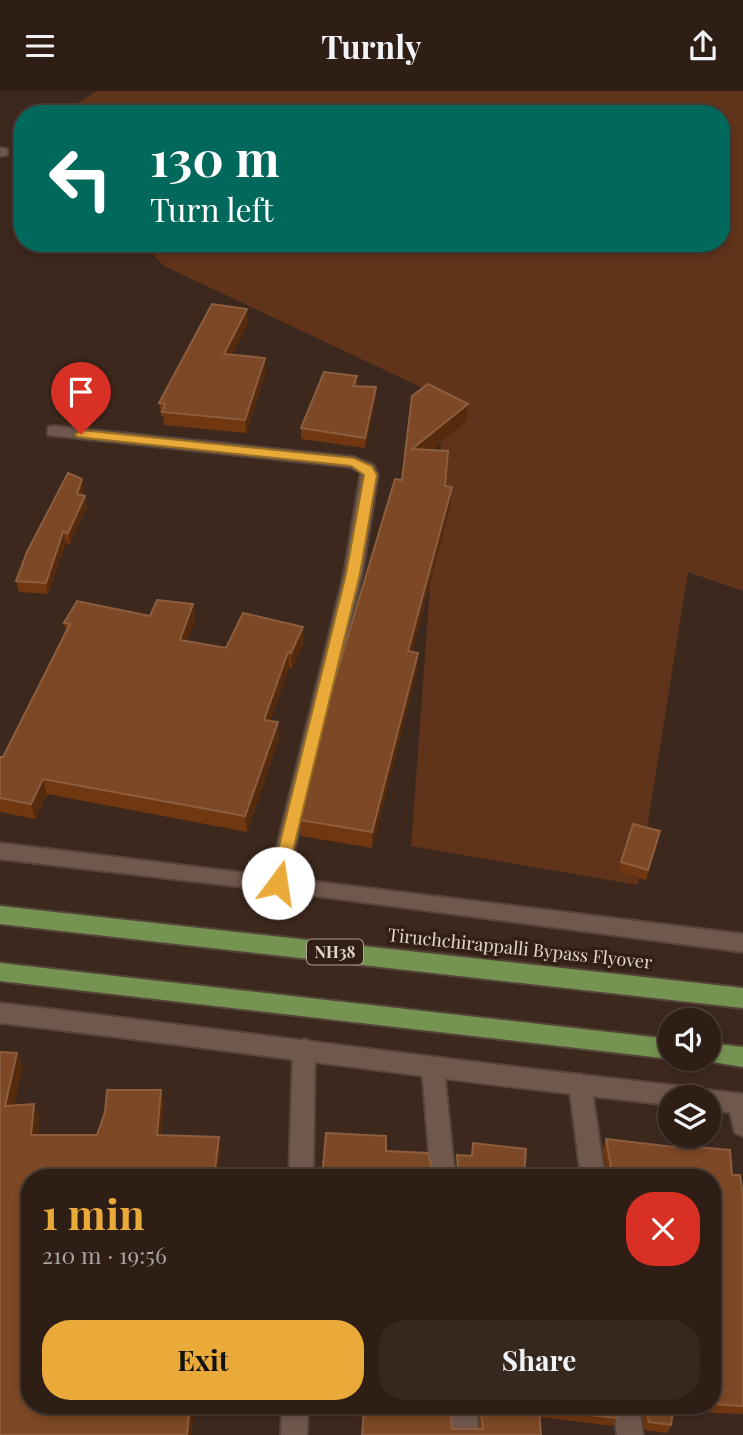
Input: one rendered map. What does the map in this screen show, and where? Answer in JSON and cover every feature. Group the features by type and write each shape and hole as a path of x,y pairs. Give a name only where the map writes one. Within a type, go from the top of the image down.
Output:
{"highway":[{"name":"Tiruchchirappalli Bypass Flyover","path":"0,915 743,999"},
{"path":"0,972 658,1048"},
{"path":"721,1054 743,1057"}],"street":[{"path":"54,431 354,462 367,469 370,475 353,574 278,883"},
{"path":"0,851 278,883 743,943"},
{"path":"0,1013 304,1049 433,1069 658,1093"},
{"path":"301,1169 304,1049"},
{"path":"433,1069 442,1169"},
{"path":"580,1084 592,1169"},
{"path":"721,1104 742,1111"},
{"path":"294,1435 295,1414"},
{"path":"464,1414 466,1435"},
{"path":"627,1414 630,1435"}],"shaded area":[{"path":"97,91 743,91 743,591 688,572 638,885 411,846 444,398 164,266 151,252 730,252 730,105 74,105"}],"building":[{"path":"212,304 247,309 224,354 265,358 245,420 162,412 165,404 159,403"},
{"path":"324,372 357,376 353,386 376,387 365,438 301,428"},
{"path":"428,384 468,404 412,449 448,451 445,486 452,487 408,651 418,653 372,832 300,820 333,686 395,479 402,480 412,396"},
{"path":"68,473 82,479 77,494 85,496 68,533 63,532 46,583 16,581 27,552"},
{"path":"157,600 193,604 180,640 226,648 243,613 303,627 291,653 288,652 264,720 278,722 245,816 43,779 31,804 0,798 0,757 3,757 70,624 64,623 77,601 150,616"},
{"path":"633,824 660,831 648,870 621,862"},
{"path":"0,1052 17,1053 5,1106 34,1104 31,1135 97,1135 105,1112 107,1090 161,1090 157,1135 219,1137 215,1169 21,1169 21,1414 189,1414 187,1435 0,1435"},
{"path":"326,1133 386,1136 386,1151 428,1153 432,1169 323,1169"},
{"path":"606,1139 658,1145 658,1148 730,1150 732,1175 740,1175 743,1195 743,1406 721,1405 721,1169 606,1169 611,1167"},
{"path":"473,1143 526,1149 525,1169 458,1169 457,1155 472,1156"},
{"path":"364,1414 451,1414 452,1429 483,1429 481,1414 539,1414 541,1435 362,1435"},
{"path":"582,1414 616,1414 617,1418"},
{"path":"647,1414 673,1414 671,1425 649,1422"}],"route":[{"path":"81,434 354,462 367,469 370,475 353,574 278,883"}]}
